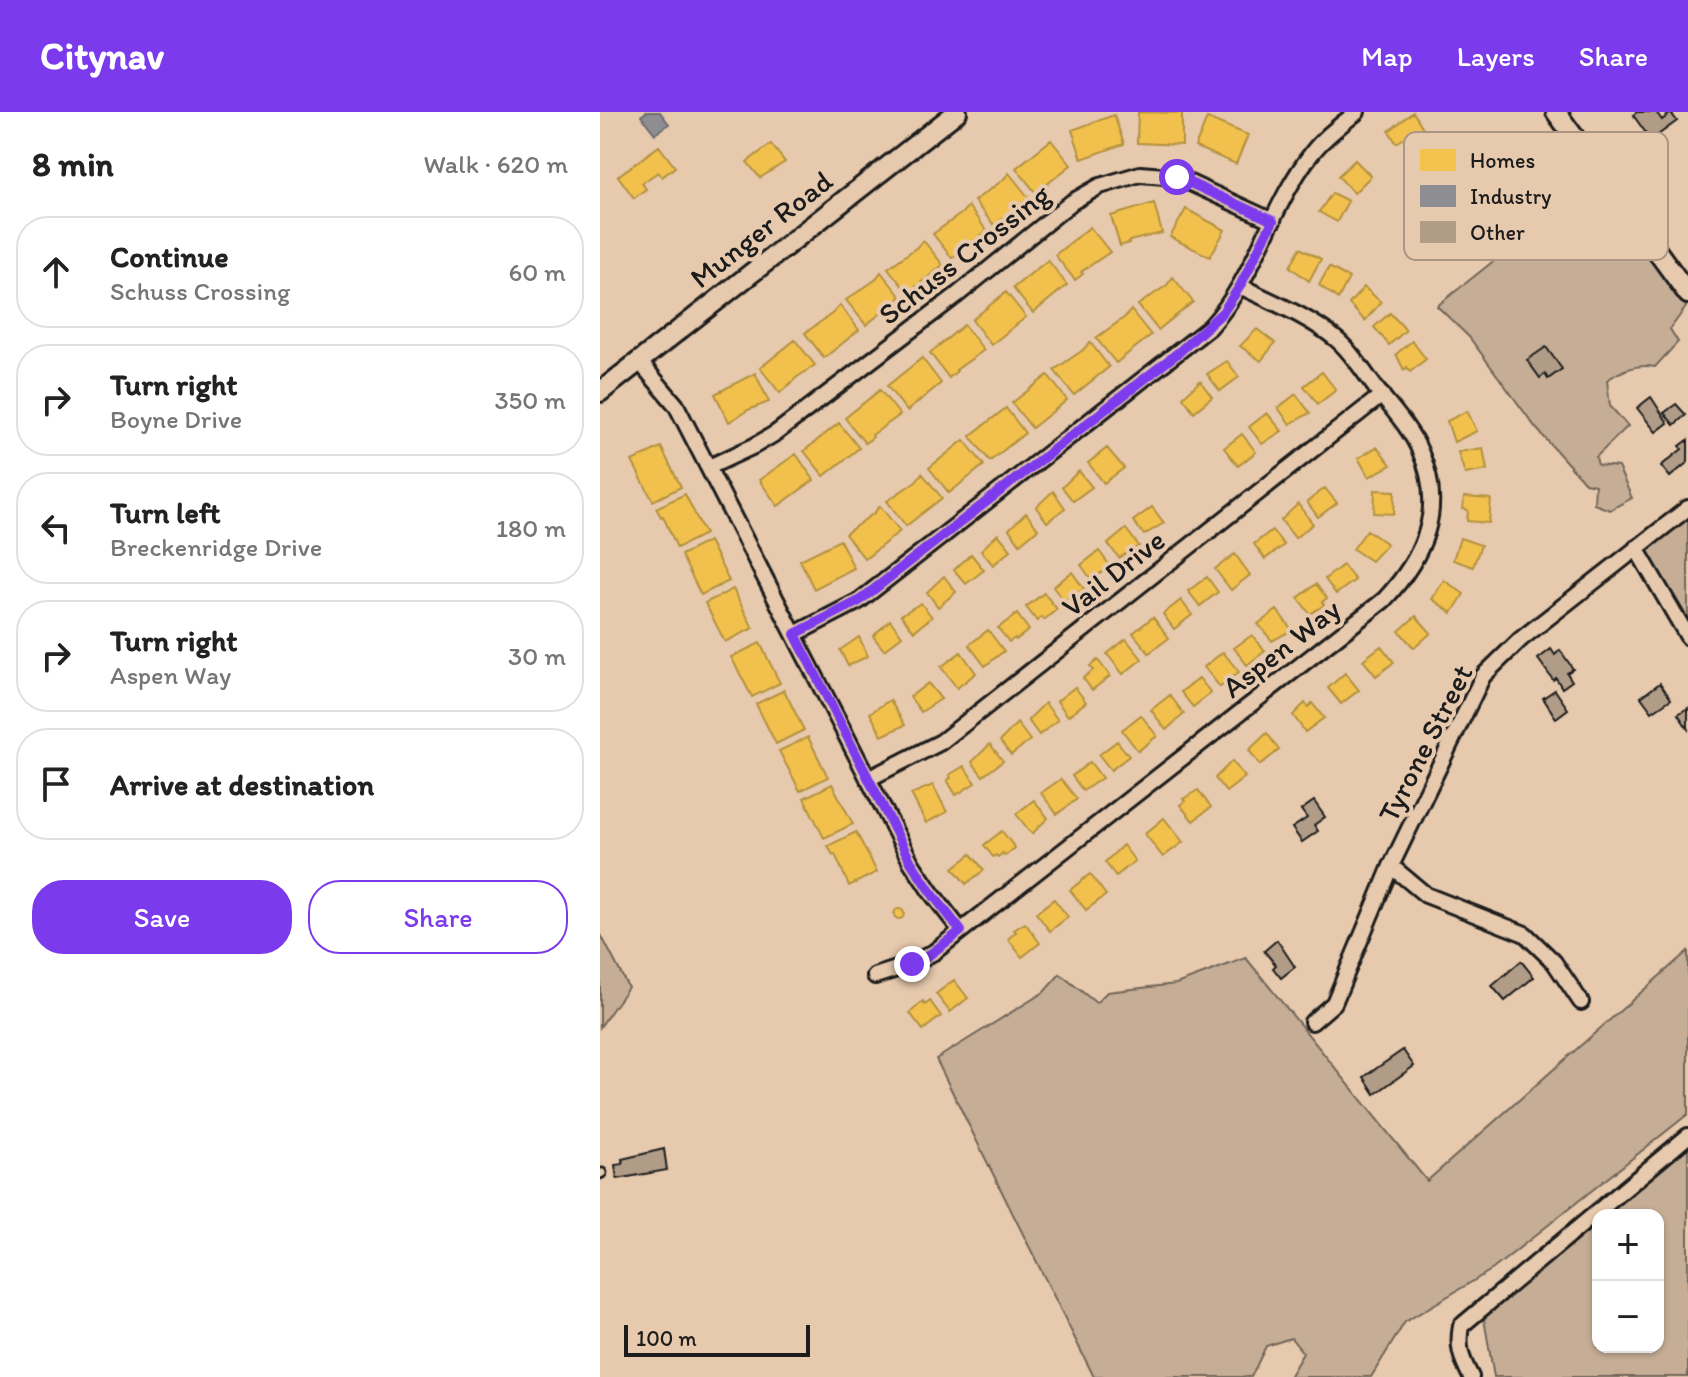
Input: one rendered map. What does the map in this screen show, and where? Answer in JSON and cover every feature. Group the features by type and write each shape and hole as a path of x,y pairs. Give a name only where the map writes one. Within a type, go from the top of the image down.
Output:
{"street":[{"name":"Munger Road","path":"600,392 957,112"},
{"path":"795,634 859,601 1210,327 1240,286 1312,152 1357,112"},
{"path":"1556,112 1571,132"},
{"name":"Schuss Crossing","path":"709,467 776,433 957,295 1072,202 1100,186 1140,174 1177,177 1273,221"},
{"path":"1666,260 1688,294"},
{"name":"Aspen Way","path":"875,976 925,958 961,931 1384,600 1417,559 1428,528 1429,484 1421,452 1413,437 1338,340 1240,286"},
{"path":"639,361 676,405 911,862 961,931"},
{"name":"Vail Drive","path":"868,779 941,742 1382,395"},
{"name":"Tyrone Street","path":"1312,1022 1334,1003 1391,866 1483,676 1521,639 1688,508"},
{"path":"1636,548 1688,637"},
{"path":"1391,866 1426,895 1525,934 1554,962 1581,1002"},
{"path":"1471,1377 1458,1344 1461,1326 1688,1136"}],"shaded area":[{"path":"1495,260 1653,260 1686,307 1670,329 1678,342 1655,367 1630,368 1607,380 1610,406 1628,426 1596,457 1598,465 1618,467 1632,498 1610,510 1594,504 1595,485 1585,483 1536,428 1469,337 1437,306"},
{"path":"1688,511 1688,620 1647,551"},
{"path":"600,933 628,987 600,1027"},
{"path":"1688,951 1688,1114 1493,1269 1405,1322 1371,1377 1289,1377 1303,1353 1291,1338 1266,1346 1251,1377 1094,1377 936,1059 1044,992 1060,974 1096,1003 1107,992 1176,984 1246,958 1427,1181"},
{"path":"1688,1144 1688,1377 1494,1377 1483,1313 1592,1223 1592,1353 1664,1353 1664,1209 1609,1209"}],"building: Homes":[{"path":"1138,112 1182,113 1182,145 1137,143"},
{"path":"1413,112 1423,128 1416,132 1404,132 1404,139 1396,143 1389,131"},
{"path":"1114,115 1124,144 1082,159 1072,130"},
{"path":"1207,118 1248,135 1236,164 1195,147"},
{"path":"1051,140 1071,165 1036,193 1016,168"},
{"path":"771,144 785,162 760,178 747,162"},
{"path":"659,146 675,167 662,177 658,172 642,183 646,189 634,198 618,176"},
{"path":"1355,160 1371,176 1354,193 1338,176"},
{"path":"1009,173 1029,198 994,225 974,201"},
{"path":"1332,193 1348,201 1337,222 1319,212"},
{"path":"1154,203 1162,233 1120,246 1111,216"},
{"path":"968,206 987,231 952,258 933,234"},
{"path":"1186,209 1225,230 1210,257 1170,237"},
{"path":"1090,227 1110,252 1081,272 1083,274 1075,280 1055,255"},
{"path":"923,240 943,265 908,293 888,268"},
{"path":"1300,248 1321,259 1309,281 1290,267"},
{"path":"1048,260 1067,285 1033,313 1013,288"},
{"path":"1329,267 1349,278 1338,299 1319,285"},
{"path":"881,272 901,297 866,325 846,300 875,280"},
{"path":"1173,277 1193,302 1158,330 1138,305 1167,285"},
{"path":"1364,287 1381,302 1365,321 1349,304"},
{"path":"1006,292 1026,317 991,345 972,320"},
{"path":"840,305 859,330 824,358 805,333"},
{"path":"1131,310 1151,335 1116,363 1096,338"},
{"path":"1390,313 1406,330 1389,345 1374,327"},
{"path":"964,325 984,350 949,378 930,353"},
{"path":"1257,329 1275,343 1261,361 1240,346"},
{"path":"795,340 815,365 780,393 760,368"},
{"path":"1412,341 1426,359 1410,372 1407,367 1404,370 1396,354"},
{"path":"1090,342 1109,367 1074,395 1054,370"},
{"path":"922,358 941,383 907,411 887,386"},
{"path":"1227,361 1239,377 1220,391 1207,374"},
{"path":"1322,372 1336,390 1318,404 1304,386"},
{"path":"755,373 769,402 729,422 715,394"},
{"path":"1048,375 1067,400 1032,428 1012,403"},
{"path":"1200,381 1212,397 1194,412 1183,397"},
{"path":"880,390 900,415 865,443 845,418"},
{"path":"1296,394 1310,413 1290,424 1278,408"},
{"path":"1006,408 1025,433 990,461 970,436"},
{"path":"1467,411 1477,431 1454,442 1447,421"},
{"path":"1267,413 1282,431 1262,444 1249,427"},
{"path":"839,423 859,448 824,476 804,451"},
{"path":"1242,434 1256,452 1238,466 1224,448"},
{"path":"964,440 984,465 949,493 929,468"},
{"path":"661,447 681,487 653,501 632,461"},
{"path":"1377,447 1391,465 1369,477 1358,458"},
{"path":"1107,448 1124,468 1104,483 1088,463"},
{"path":"1483,448 1487,470 1465,474 1458,452"},
{"path":"796,454 814,480 778,506 759,480"},
{"path":"1079,471 1092,487 1073,501 1062,487"},
{"path":"922,473 942,498 906,526 887,501 916,481"},
{"path":"1325,488 1337,503 1318,517 1307,502"},
{"path":"1375,490 1395,491 1394,514 1374,513"},
{"path":"1053,491 1065,508 1047,522 1036,507"},
{"path":"685,494 705,534 677,548 663,516 656,508"},
{"path":"1464,497 1491,499 1489,523 1467,521 1468,510 1463,509"},
{"path":"1298,504 1313,524 1295,538 1281,520"},
{"path":"880,506 900,531 865,559 845,534"},
{"path":"1152,507 1164,523 1144,535 1133,521"},
{"path":"1026,513 1038,529 1020,544 1009,529"},
{"path":"1126,529 1139,546 1119,558 1108,544"},
{"path":"1272,530 1284,545 1265,559 1254,544"},
{"path":"1367,530 1387,544 1371,561 1353,549"},
{"path":"998,534 1011,550 993,565 981,550"},
{"path":"1460,538 1481,545 1473,567 1453,560"},
{"path":"840,540 854,568 814,589 800,560"},
{"path":"709,541 729,581 701,595 681,555"},
{"path":"1099,551 1111,567 1091,579 1081,565"},
{"path":"971,554 984,570 966,584 954,570"},
{"path":"1235,554 1250,575 1231,590 1215,569"},
{"path":"1343,565 1355,580 1336,594 1325,579"},
{"path":"1072,572 1084,589 1064,601 1053,587"},
{"path":"944,576 956,592 938,607 927,592"},
{"path":"1207,577 1218,592 1200,606 1188,591"},
{"path":"1444,580 1464,594 1452,613 1432,599"},
{"path":"1316,584 1327,598 1322,602 1324,605 1310,614 1298,598"},
{"path":"733,589 753,628 725,642 705,603"},
{"path":"1044,593 1057,609 1044,620 1042,617 1037,621 1026,607"},
{"path":"1181,600 1192,615 1174,629 1163,614"},
{"path":"921,603 932,617 914,631 901,615"},
{"path":"1277,610 1292,630 1272,641 1258,624"},
{"path":"1017,614 1029,630 1009,642 998,628"},
{"path":"1416,616 1431,633 1414,648 1399,631"},
{"path":"1153,617 1169,638 1149,653 1133,633"},
{"path":"890,620 902,636 884,650 873,636"},
{"path":"988,630 1004,651 985,666 969,645"},
{"path":"1252,635 1265,651 1247,665 1234,648"},
{"path":"859,637 868,656 848,666 840,650"},
{"path":"1126,639 1142,659 1123,674 1107,654"},
{"path":"760,643 780,683 752,697 731,657"},
{"path":"1381,646 1394,662 1376,676 1363,660"},
{"path":"961,652 976,673 957,688 941,667"},
{"path":"1223,652 1239,672 1220,687 1204,667"},
{"path":"1098,660 1110,676 1092,690 1083,678 1093,670 1090,666"},
{"path":"1345,673 1359,690 1341,704 1328,688"},
{"path":"1199,678 1211,693 1193,707 1181,692"},
{"path":"928,683 941,699 921,712 910,697"},
{"path":"1075,687 1086,702 1068,716 1057,701"},
{"path":"784,690 804,730 776,744 756,704"},
{"path":"1170,695 1184,714 1166,730 1151,710"},
{"path":"890,700 905,725 882,736 870,713"},
{"path":"1045,703 1058,720 1039,735 1028,720"},
{"path":"1305,703 1308,707 1312,703 1324,718 1305,732 1293,715"},
{"path":"1141,715 1157,736 1138,751 1122,730"},
{"path":"1017,723 1030,740 1011,755 1000,741"},
{"path":"1267,733 1279,750 1260,765 1249,750"},
{"path":"808,737 828,777 800,791 779,751"},
{"path":"1117,741 1129,756 1111,770 1099,755"},
{"path":"990,744 1003,761 983,776 972,762"},
{"path":"1232,761 1245,777 1226,792 1215,778"},
{"path":"1090,762 1102,778 1083,791 1072,776"},
{"path":"964,766 975,783 956,795 947,780 951,778 949,775"},
{"path":"1061,779 1077,799 1057,814 1041,793"},
{"path":"832,784 853,824 824,838 804,798"},
{"path":"933,785 947,812 926,823 911,794"},
{"path":"1198,790 1211,807 1193,821 1180,805 1185,801 1183,799"},
{"path":"1034,800 1048,818 1032,834 1016,814"},
{"path":"1164,818 1183,842 1163,857 1145,834"},
{"path":"1002,831 1015,848 1005,856 1003,853 993,857 984,845"},
{"path":"856,832 877,872 849,886 835,854 828,846"},
{"path":"1123,845 1135,861 1116,876 1105,862"},
{"path":"971,854 984,870 966,884 953,868"},
{"path":"1090,874 1106,895 1086,910 1070,890"},
{"path":"1054,899 1068,917 1050,931 1036,913"},
{"path":"899,909 904,914 899,919 894,914"},
{"path":"1025,923 1040,943 1022,957 1008,939 1016,932 1014,930"},
{"path":"954,980 968,998 950,1012 936,994"},
{"path":"923,1001 925,1005 930,1001 941,1016 923,1030 910,1013"}],"building: Industry":[{"path":"646,112 660,112 669,124 655,134 641,116"}],"building: Other":[{"path":"1637,112 1656,112 1662,120 1671,113 1677,121 1662,132 1645,132 1633,115"},
{"path":"1546,347 1562,369 1548,379 1545,374 1540,378 1527,360"},
{"path":"1651,397 1668,423 1656,432 1637,408"},
{"path":"1676,404 1686,415 1674,425 1664,413"},
{"path":"1688,440 1688,462 1670,477 1661,466"},
{"path":"1551,649 1555,655 1560,650 1573,669 1567,673 1572,681 1562,688 1538,659"},
{"path":"1660,683 1671,699 1652,712 1641,697"},
{"path":"1555,690 1568,709 1556,718 1543,698"},
{"path":"1688,708 1688,729 1678,714"},
{"path":"1314,801 1325,817 1314,825 1318,831 1302,842 1292,828 1307,818 1301,810"},
{"path":"1277,940 1295,967 1281,978 1273,968 1276,965 1264,951"},
{"path":"1521,961 1534,977 1505,1001 1492,986"},
{"path":"1403,1050 1414,1066 1375,1094 1364,1077"},
{"path":"664,1149 667,1170 617,1179 615,1165 623,1164 622,1159"}],"route":[{"path":"912,964 961,931 911,862 795,634 859,601 1179,352 1223,312 1273,221 1177,177"}]}
